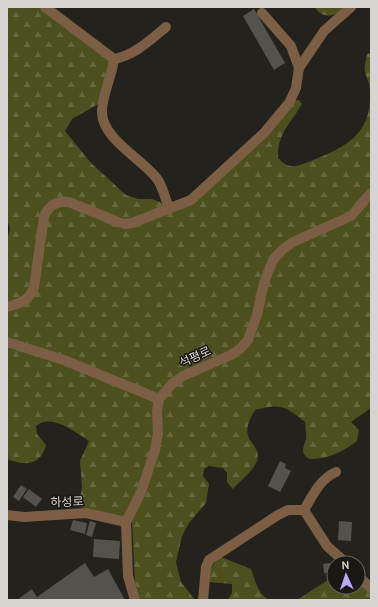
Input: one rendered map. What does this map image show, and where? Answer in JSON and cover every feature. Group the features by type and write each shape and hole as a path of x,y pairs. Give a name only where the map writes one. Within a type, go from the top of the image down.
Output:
{"street":[{"path":"45,7 114,59 126,57 135,52 166,27"},
{"path":"7,307 21,302 31,296 34,287 44,217 47,210 53,204 69,202 125,224 191,200 264,133 289,103 296,88 299,68 324,31 351,7"},
{"path":"262,13 291,46 299,68"},
{"path":"114,59 113,70 103,105 103,121 117,140 158,181 169,209"},
{"name":"석평로","path":"159,399 172,384 183,376 231,355 240,349 248,340 257,315 264,283 273,260 282,250 293,242 352,216 371,193"},
{"path":"7,342 64,360 159,399 157,411 158,433 154,450 140,492 126,522 128,576 135,600"},
{"path":"304,510 322,481 328,475 336,472"},
{"path":"203,600 206,567 209,560 278,514 288,510 304,510"},
{"path":"304,510 326,546 337,555"},
{"name":"하성로","path":"7,515 24,517 86,513 115,521 126,522"}],"green space":[{"path":"7,7 40,7 109,59 110,67 100,103 72,119 65,131 91,163 126,195 138,199 152,199 177,209 293,101 299,100 302,104 282,135 278,150 278,158 282,162 290,166 298,166 336,150 346,144 362,128 367,118 370,105 370,90 365,68 367,54 371,53 371,408 351,422 359,430 357,441 334,454 322,458 309,459 303,452 306,437 305,422 293,412 282,407 270,407 255,410 249,421 247,430 250,441 258,454 255,465 233,489 227,482 227,473 223,468 209,466 204,469 203,476 209,484 206,503 189,523 182,536 176,562 181,582 195,600 140,600 135,582 132,523 126,517 79,507 82,486 80,461 89,441 63,425 49,422 42,423 36,426 37,434 46,445 44,452 40,457 36,461 25,463 7,459 7,242 10,228 7,219"},
{"path":"315,7 343,7 337,13 329,16 321,14"},
{"path":"221,557 251,569 262,594 269,600 228,600 232,593 232,584 208,582 211,568"},
{"path":"326,581 326,595 366,595 366,588 371,592 371,600 297,600"}],"building":[{"path":"254,9 285,63 274,70 243,16"},
{"path":"280,461 286,464 285,468 291,471 280,492 268,486"},
{"path":"21,485 27,489 19,501 13,497"},
{"path":"29,489 42,499 36,507 23,497"},
{"path":"73,520 87,523 85,534 70,530"},
{"path":"90,521 96,523 92,537 86,535"},
{"path":"339,521 352,522 351,541 338,540"},
{"path":"94,539 120,541 119,559 93,557"},
{"path":"85,563 94,577 108,569 125,600 17,600 32,589 37,597"},
{"path":"323,564 326,564 326,573 324,573"}]}
